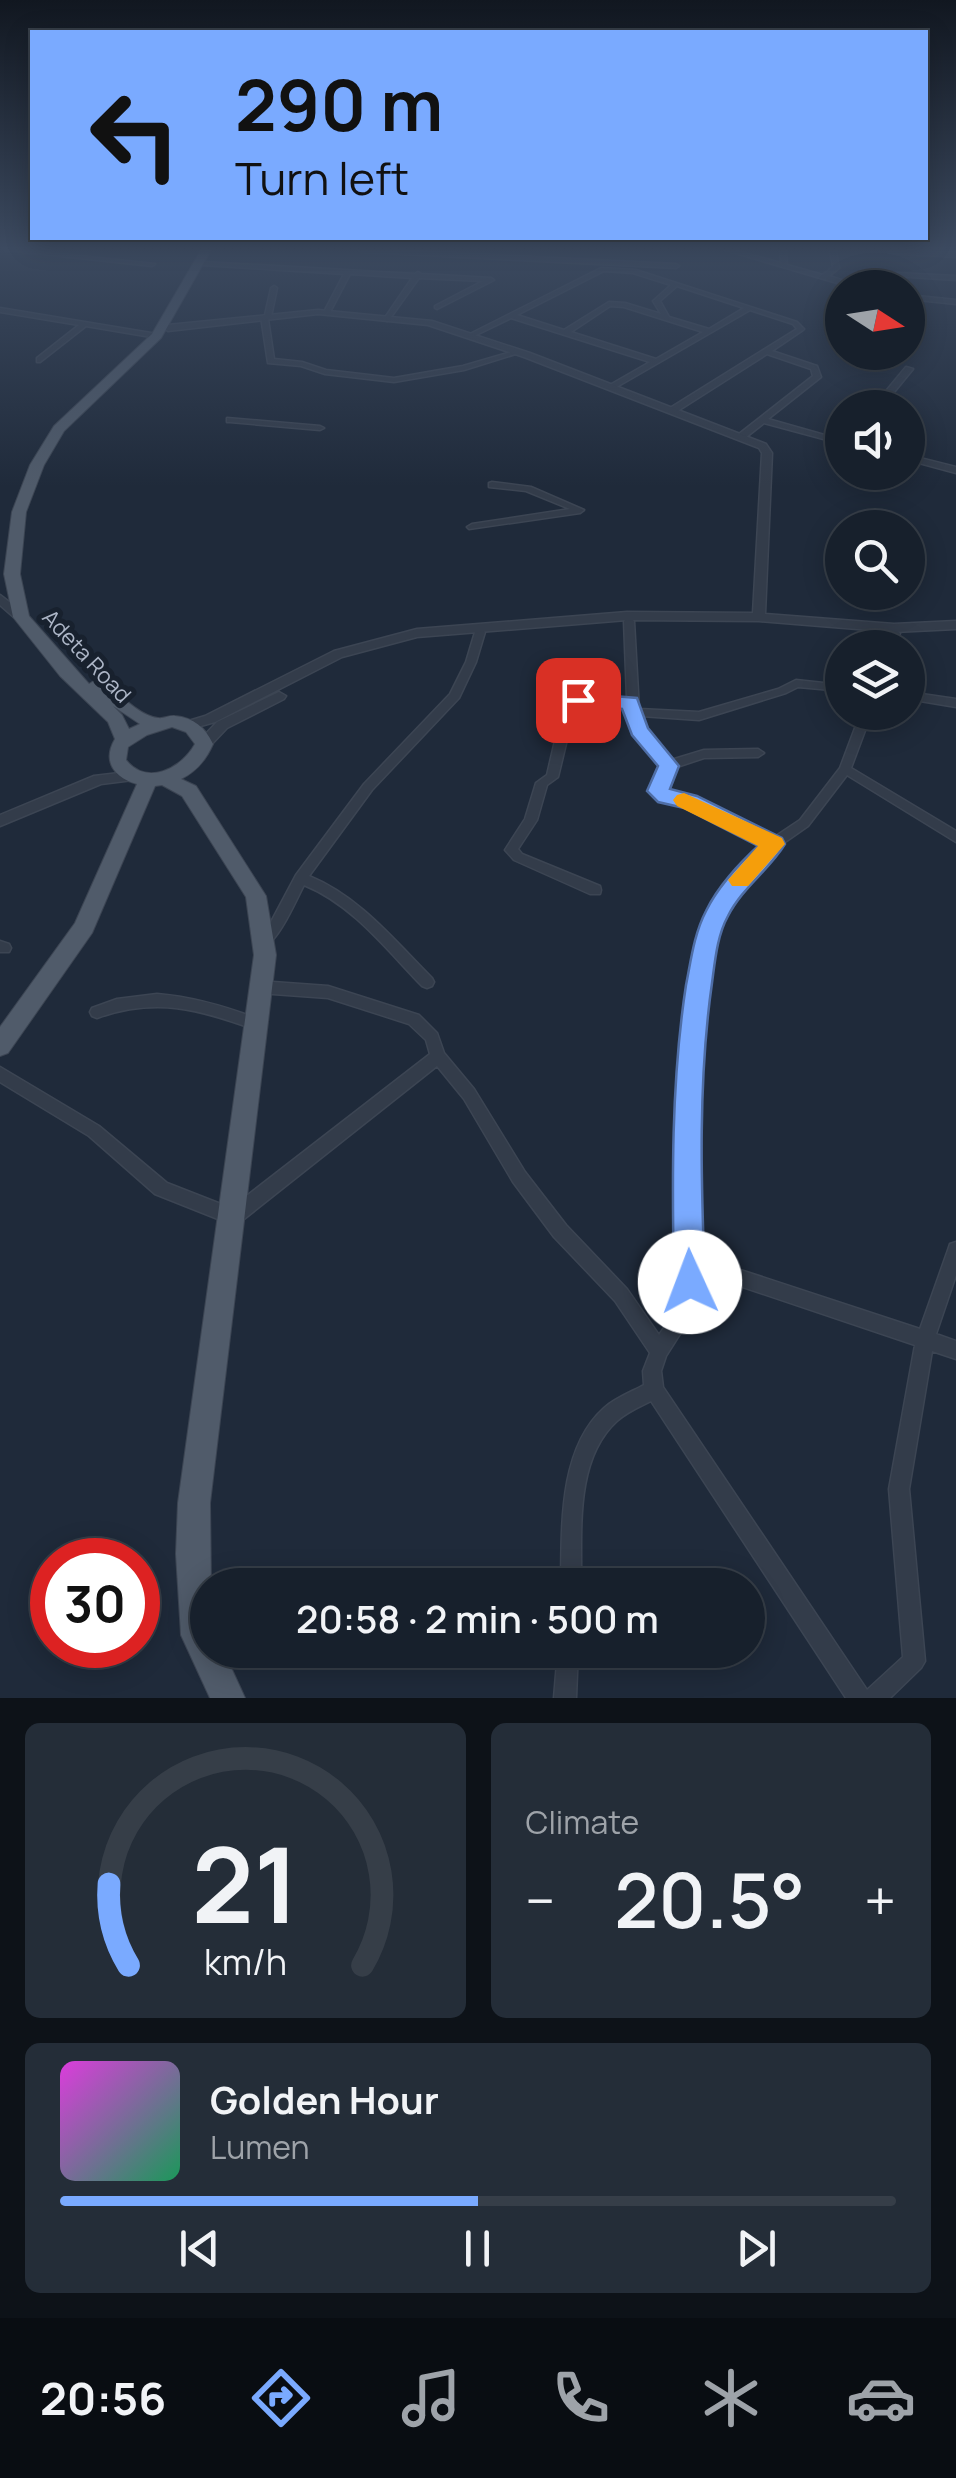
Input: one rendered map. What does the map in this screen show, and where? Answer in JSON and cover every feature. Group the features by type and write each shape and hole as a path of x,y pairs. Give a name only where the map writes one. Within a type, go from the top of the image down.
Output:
{"main road":[{"name":"Adeta Road","path":"124,740 116,720 66,672 21,617 14,596 13,560 19,512 41,465 69,426 150,351 164,329"},
{"name":"Adeta Road","path":"41,465 23,560 24,589 36,618 47,639 76,667 130,711 153,723"},
{"path":"172,721 190,725 201,734 204,744 190,778 149,778 118,762 124,740 153,723 172,721"},
{"path":"0,1046 84,927 149,778"},
{"path":"190,778 256,896 265,955 194,1502 192,1554 198,1635 228,1698"}],"street":[{"path":"40,360 78,329"},
{"path":"131,329 181,329"},
{"path":"267,329 271,361 302,364 325,372 402,379 518,352"},
{"path":"448,329 613,387 763,446 767,453 759,616"},
{"path":"470,336 484,329"},
{"path":"553,329 657,362"},
{"path":"565,333 571,329"},
{"path":"703,329 709,331"},
{"path":"613,387 712,329"},
{"path":"673,410 801,329"},
{"path":"742,436 804,390 817,373 814,368 768,352"},
{"path":"891,390 908,370"},
{"path":"230,420 320,428"},
{"path":"763,420 825,437"},
{"path":"925,462 956,470"},
{"path":"472,527 580,510 528,489 492,485"},
{"path":"0,570 13,560"},
{"path":"0,599 21,617"},
{"path":"204,744 222,726 346,660 457,632 627,616 759,616 894,628 956,628"},
{"path":"190,725 210,719 338,654 418,632 480,632 629,621 762,622 859,630"},
{"path":"629,621 634,658 631,707 651,748 669,766"},
{"path":"925,631 956,628"},
{"path":"262,941 276,926 301,878 368,787 455,696 480,632"},
{"path":"595,890 518,857 511,850 531,820 542,783 552,777 566,719 578,700 688,718 782,691 796,683 825,686"},
{"path":"925,698 956,703"},
{"path":"859,1698 654,1390 652,1371 659,1351 685,1312 692,1035 705,948 716,914 744,874 774,844 804,823 845,770 860,730"},
{"path":"758,753 704,754 669,766 658,791 690,802 774,844"},
{"path":"0,822 99,779 118,762"},
{"path":"845,770 956,836"},
{"path":"99,779 149,778"},
{"path":"301,878 323,885 352,908 427,982"},
{"path":"259,987 328,992 414,1019 432,1037 438,1056 469,1094 540,1204 621,1296 659,1351"},
{"path":"98,1012 122,1002 180,1000 256,1024"},
{"path":"0,1074 94,1131 161,1189 232,1217 438,1056"},
{"path":"874,1698 914,1661 916,1646 899,1518 899,1489 925,1340 956,1250"},
{"path":"689,1261 956,1350"},
{"path":"572,1568 576,1494 586,1454 607,1417 654,1390"},
{"path":"565,1698 567,1668"}],"slow traffic":[{"path":"684,800 774,844 740,880"}],"route":[{"path":"578,700 630,702 639,730 658,758 669,766 658,791 690,802 774,844 744,874 716,914 705,948 692,1035 687,1208 690,1282"}]}
